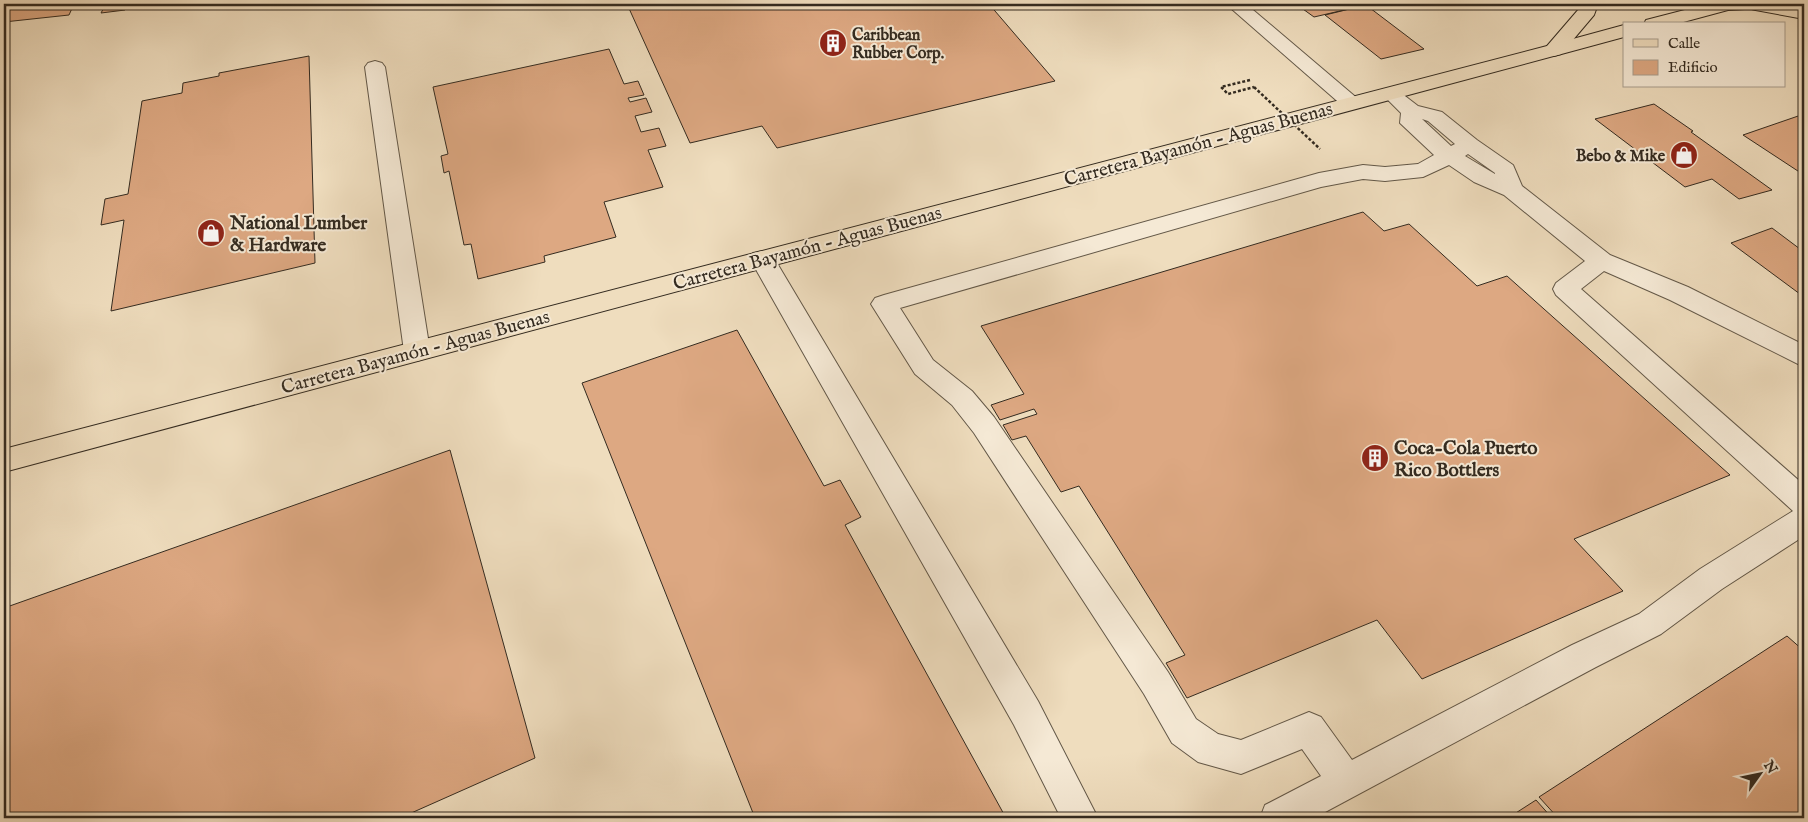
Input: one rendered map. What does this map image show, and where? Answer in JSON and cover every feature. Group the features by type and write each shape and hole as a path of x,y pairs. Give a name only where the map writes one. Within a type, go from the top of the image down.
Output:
{"main road":[{"path":"1554,50 1587,11 1588,4"},
{"path":"1660,22 1728,4 1747,4"},
{"path":"1753,4 1804,13"},
{"path":"1799,4 1804,6"},
{"name":"Carretera Bayamón - Aguas Buenas","path":"4,461 1623,31"}],"street":[{"path":"1235,4 1351,103"},
{"path":"375,67 417,351"},
{"path":"1389,93 1411,111 1411,123 1458,150 1505,170 1512,190 1601,261 1646,277 1708,306 1804,357"},
{"path":"1345,781 1309,730 1241,756 1210,750 1184,730 1156,683 984,425 962,398 924,367 884,304 1319,180 1363,172 1385,174 1423,170 1458,150"},
{"path":"762,259 1026,713 1080,818"},
{"path":"1601,261 1565,289 1804,503"},
{"path":"1278,818 1584,656 1650,624 1711,579 1804,520"}],"path":[{"path":"1246,77 1250,80 1221,87 1228,94 1254,87 1320,149"}],"building":[{"path":"11,4 74,4 69,15 4,22 4,16"},
{"path":"106,4 129,4 125,10 101,13"},
{"name":"Caribbean Rubber Corp.","path":"627,4 989,4 1055,81 777,148 762,126 690,143"},
{"path":"1296,4 1370,4 1314,17"},
{"path":"1366,5 1424,49 1381,59 1325,15"},
{"path":"609,49 624,84 638,81 644,95 628,98 630,102 646,98 652,112 635,116 641,132 659,128 666,146 648,150 663,187 604,202 616,237 544,256 545,262 478,279 471,244 464,245 449,171 444,173 441,156 448,154 433,87"},
{"path":"309,56 315,263 111,311 124,220 101,225 105,199 128,194 142,101 182,93 183,83 219,76 219,73"},
{"name":"Bebo & Mike","path":"1654,104 1772,190 1739,199 1712,179 1685,187 1595,119"},
{"path":"1804,114 1804,175 1743,135"},
{"name":"Coca-Cola Puerto Rico Bottlers","path":"1363,212 1384,231 1409,224 1477,286 1507,276 1730,475 1574,539 1623,591 1422,679 1377,620 1187,698 1166,663 1185,655 1079,486 1061,492 1026,436 1012,440 1003,425 1037,414 1034,409 1000,420 991,405 1024,394 981,326"},
{"path":"1772,228 1804,252 1804,297 1731,243"},
{"path":"737,330 824,486 840,480 861,517 845,525 1006,818 755,818 582,383"},
{"path":"450,450 535,758 400,818 4,818 4,608"},
{"path":"1787,636 1804,651 1804,818 1558,818 1539,797"},
{"path":"1536,800 1552,818 1508,818"}],"place":[{"name":"Caribbean Rubber Corp.","path":"833,43"},
{"name":"Bebo & Mike","path":"1684,155"},
{"name":"National Lumber & Hardware","path":"211,233"},
{"name":"Coca-Cola Puerto Rico Bottlers","path":"1375,458"}]}
